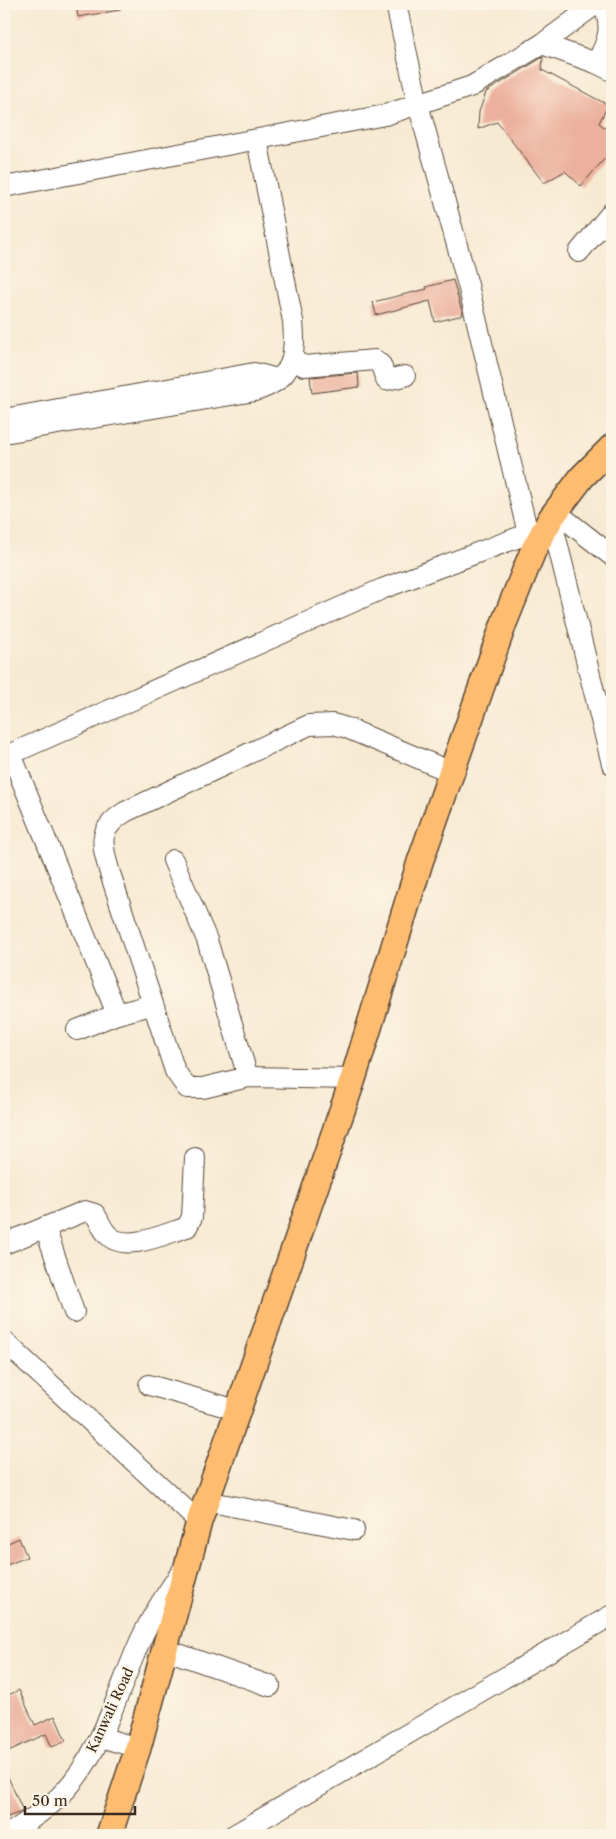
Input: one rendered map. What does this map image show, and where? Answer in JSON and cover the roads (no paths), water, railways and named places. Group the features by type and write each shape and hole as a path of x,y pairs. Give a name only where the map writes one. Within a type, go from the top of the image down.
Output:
{"main road":[{"path":"109,1835 138,1748 203,1511 353,1079 451,772 504,623 530,543 554,515 582,477 612,447"}],"street":[{"path":"117,1014 7,756 382,589 530,543 468,285 418,104 396,4"},
{"path":"4,187 385,115 472,86 542,44 596,4"},
{"path":"542,44 604,67 610,25 602,4"},
{"path":"4,433 255,391 266,387 277,379 293,360 295,342 257,140"},
{"path":"579,252 612,212"},
{"path":"293,360 304,366 375,360 381,365 386,380 405,376"},
{"path":"4,419 254,373 277,379"},
{"path":"554,515 612,556"},
{"path":"554,515 612,764"},
{"path":"353,1079 248,1077 203,1088 187,1088 175,1072 151,1005 103,850 104,835 109,822 125,812 308,725 333,724 347,728 451,772"},
{"path":"173,860 207,940 248,1077"},
{"path":"77,1030 117,1014 151,1005"},
{"path":"4,1244 90,1210 95,1214 107,1234 112,1238 127,1243 142,1241 187,1227 192,1217 195,1158"},
{"path":"45,1227 74,1312"},
{"path":"4,1341 203,1511 354,1530"},
{"path":"149,1385 237,1410"},
{"name":"Kanwali Road","path":"7,1835 60,1796 80,1771 100,1737 141,1639 160,1602 187,1564"},
{"path":"234,1835 612,1615"},
{"path":"164,1648 270,1686"},
{"path":"100,1737 138,1748"}]}
